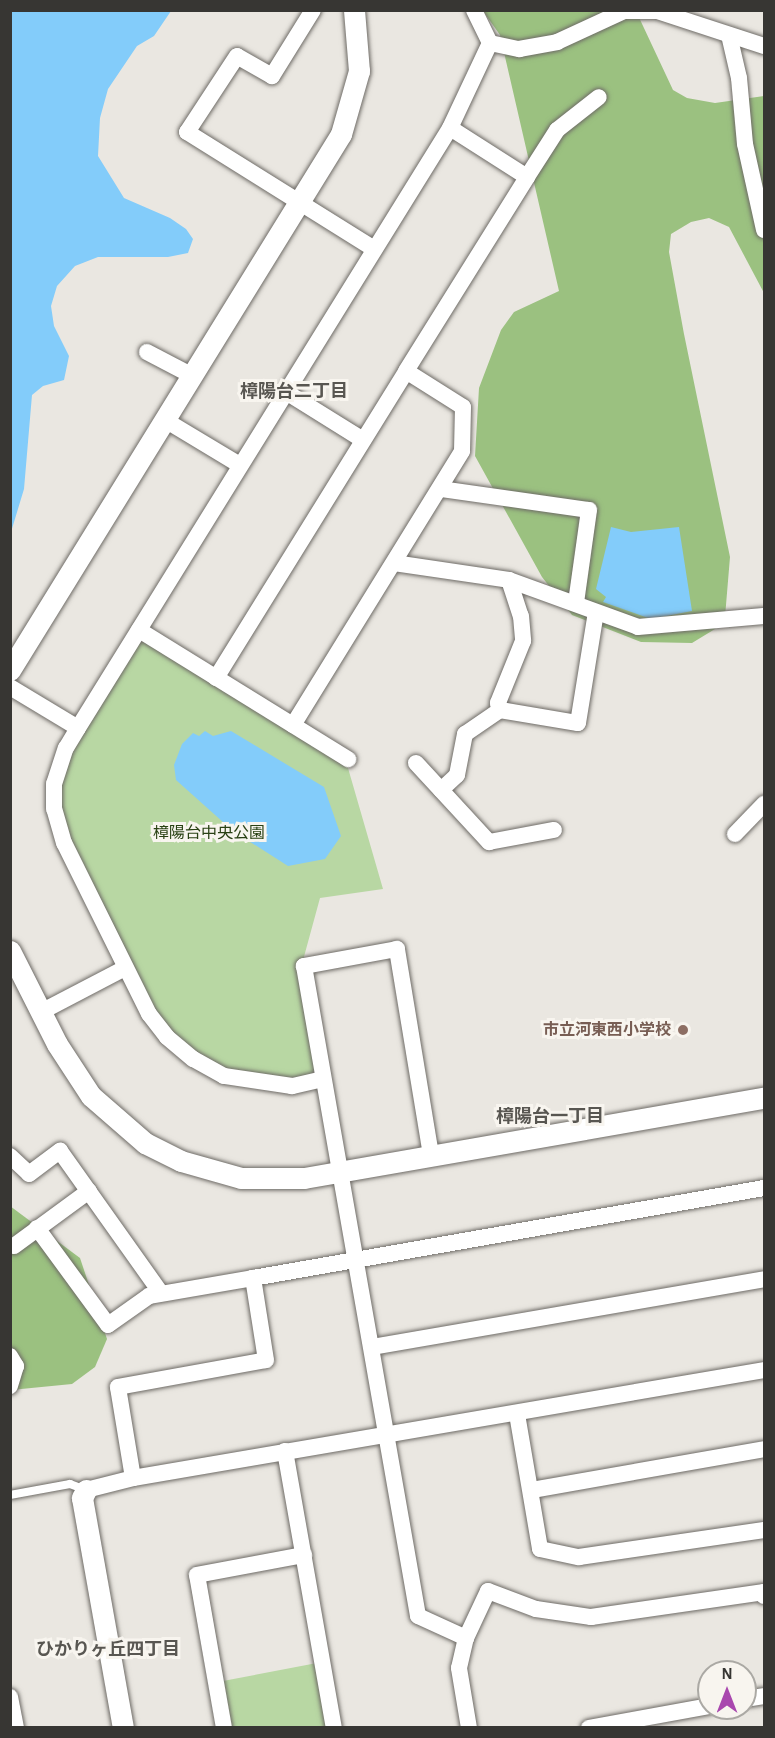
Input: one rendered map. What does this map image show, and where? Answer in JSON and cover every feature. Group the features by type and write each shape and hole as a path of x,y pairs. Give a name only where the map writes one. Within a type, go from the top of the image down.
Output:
{"street":[{"path":"313,10 272,76 237,56 187,132 374,249"},
{"path":"10,670 341,134 353,100 359,56 354,10"},
{"path":"474,10 490,43"},
{"path":"490,43 519,49 557,42 624,11 675,15 765,46"},
{"path":"729,35 739,78 745,144 765,230"},
{"path":"323,1079 292,1086 262,1084 224,1076 193,1059 149,1014 58,830 54,784 66,748 78,728 450,128 490,43"},
{"path":"216,678 557,130 599,97"},
{"path":"450,128 527,177"},
{"path":"147,352 193,376"},
{"path":"293,725 462,452 463,406 406,371"},
{"path":"286,392 363,440"},
{"path":"165,420 240,465"},
{"path":"441,489 589,510 576,602"},
{"path":"394,563 509,580 576,602 638,627 655,628 701,619 765,616"},
{"path":"500,710 498,703 523,641 521,616 509,580"},
{"path":"441,790 457,775 465,734 500,710 578,723 596,612"},
{"path":"138,630 348,759"},
{"path":"10,687 78,728"},
{"path":"416,763 489,842 554,830"},
{"path":"735,834 765,804"},
{"path":"431,1155 396,949 304,966 418,1616 466,1638"},
{"path":"10,951 65,1059 91,1096 146,1143 181,1161 241,1178 274,1180 340,1172 765,1098"},
{"path":"40,1012 125,968"},
{"path":"10,1156 29,1174 60,1151 161,1293"},
{"path":"37,1228 108,1325 148,1296 161,1293 765,1188"},
{"path":"14,1246 89,1191"},
{"path":"133,1478 118,1388 266,1360 253,1278"},
{"path":"372,1347 765,1279"},
{"path":"10,1356 16,1366 10,1386"},
{"path":"123,1728 82,1498 86,1490 133,1478 285,1451 517,1414 765,1370"},
{"path":"517,1414 532,1490 540,1549 552,1554 579,1557 765,1530"},
{"path":"532,1490 765,1449"},
{"path":"285,1451 334,1728"},
{"path":"224,1728 197,1575 304,1555"},
{"path":"469,1728 459,1668 466,1638 488,1591 536,1609 591,1617 764,1592 765,1596"},
{"path":"10,1697 16,1728"},
{"path":"589,1728 697,1708"}],"lane":[{"path":"11,1494 70,1484 86,1490"}],"green space":[{"path":"483,11 636,11 673,90 687,98 715,103 764,96 764,293 729,227 709,218 691,222 671,234 669,252 730,557 725,617 715,629 692,643 641,642 572,615 542,577 475,456 479,388 501,330 514,312 559,291 500,35"},
{"name":"樟陽台中央公園","path":"145,641 348,768 383,889 320,898 299,975 315,1070 311,1075 288,1078 249,1076 215,1065 182,1044 152,1008 71,844 61,810 61,785 68,759 138,643"},
{"path":"10,1206 80,1258 107,1339 95,1367 72,1384 11,1390"},
{"path":"317,1663 328,1727 231,1727 223,1681"}],"water":[{"path":"11,10 171,11 154,36 137,46 108,89 100,118 98,156 124,198 170,218 186,229 193,239 188,253 168,257 98,257 75,266 57,286 51,306 54,326 69,356 64,380 43,386 32,395 24,489 11,532"},
{"path":"611,527 631,532 679,527 692,611 651,619 603,602 606,597 596,589"},
{"path":"205,731 213,736 231,731 324,787 341,836 325,859 288,866 233,831 176,780 174,765 182,744 193,733 199,736"}],"place":[{"name":"市立河東西小学校","path":"683,1030"}],"district":[{"name":"樟陽台二丁目","path":"294,392"},
{"name":"樟陽台一丁目","path":"550,1117"},
{"name":"ひかりヶ丘四丁目","path":"108,1650"}]}
